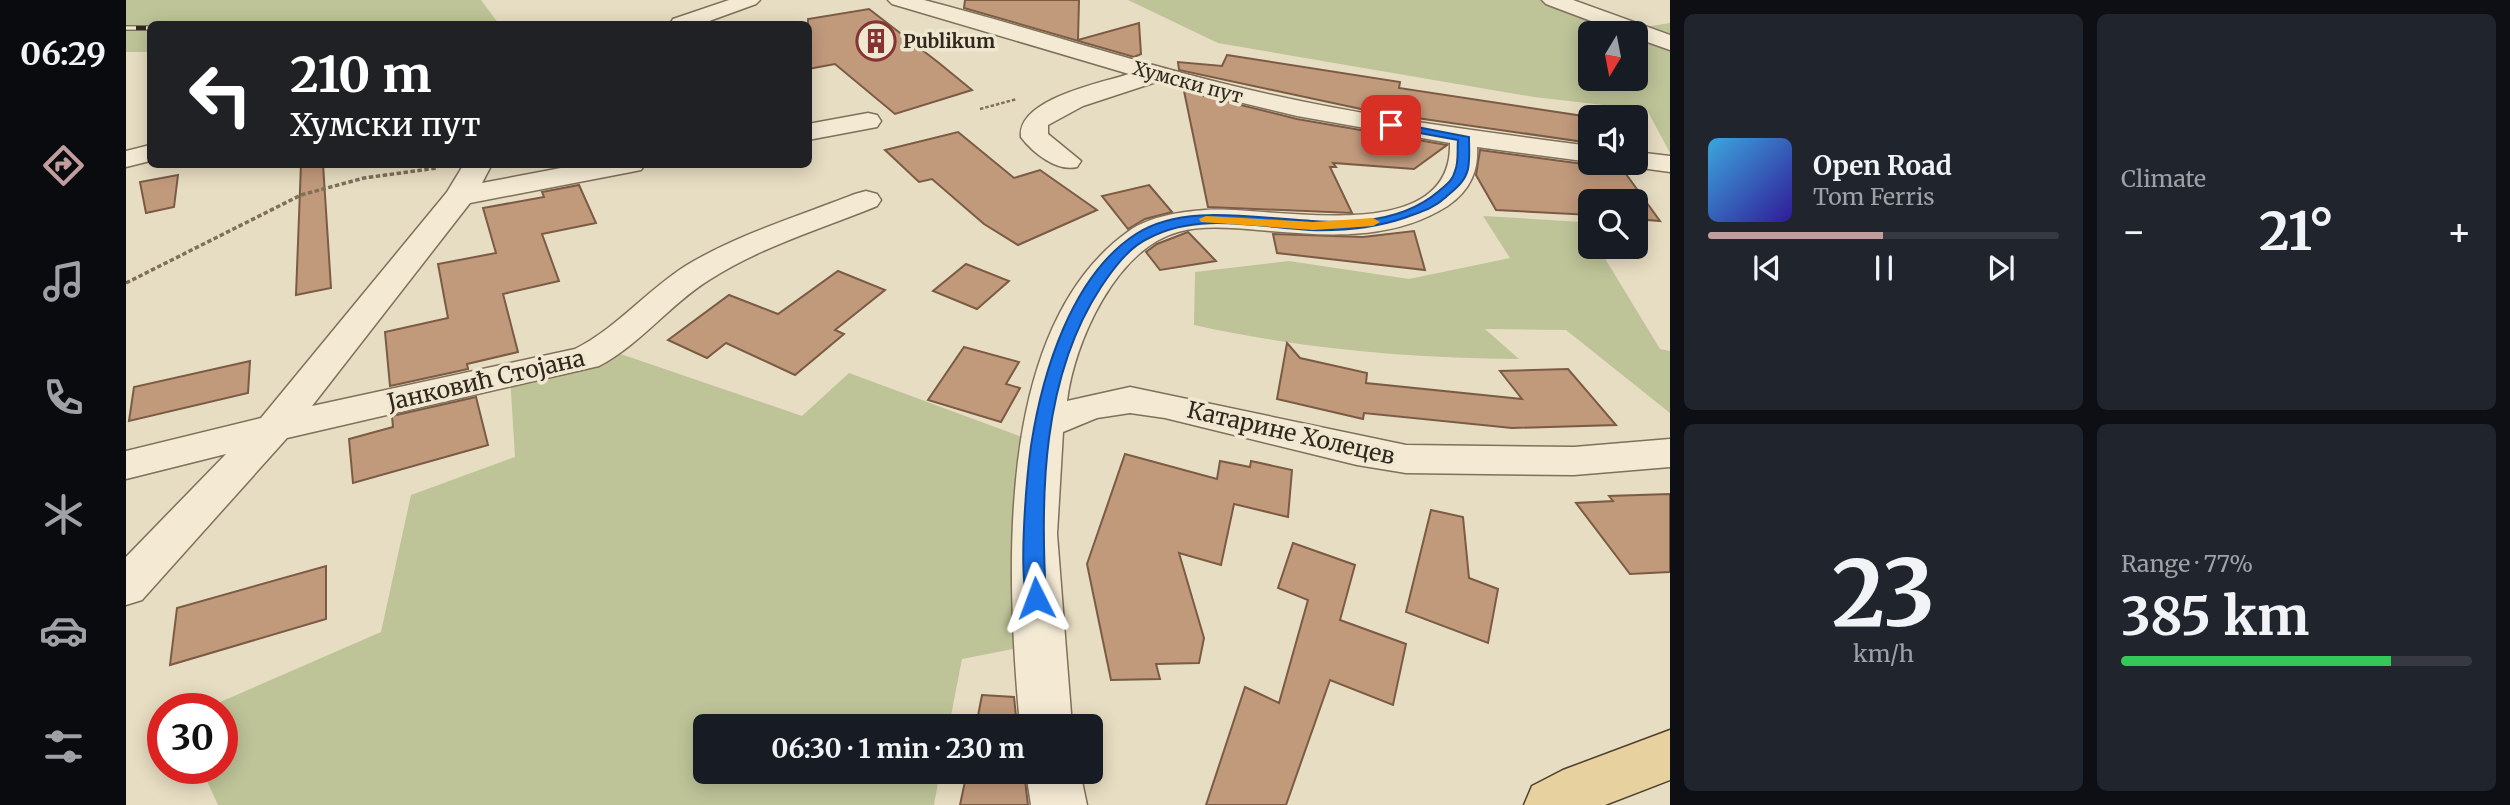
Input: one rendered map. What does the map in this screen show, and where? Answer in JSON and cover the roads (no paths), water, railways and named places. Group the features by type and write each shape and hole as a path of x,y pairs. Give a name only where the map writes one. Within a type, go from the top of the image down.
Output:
{"main road":[{"path":"1552,805 1582,788 1670,755"}],"street":[{"path":"690,21 749,0"},
{"name":"Хумски пут","path":"909,2 958,0"},
{"path":"1553,0 1670,43"},
{"name":"Хумски пут","path":"909,2 1155,74 1276,105 1463,137 1578,152"},
{"path":"1067,161 1035,137 1033,128 1037,121 1063,105 1155,74"},
{"path":"812,131 867,121"},
{"path":"1045,714 1034,552 1037,462 1042,425 1074,317 1116,258 1142,236 1173,224 1207,219 1313,226 1358,224 1411,212 1429,205 1457,181 1462,169 1463,137"},
{"path":"126,159 147,154"},
{"path":"1648,161 1670,164"},
{"path":"126,587 274,428 459,176 574,168"},
{"name":"Јанковић Стојана","path":"126,465 274,428 586,358 606,349 683,283 716,262 866,200"},
{"name":"Катарине Холецев","path":"1042,425 1089,407 1130,400 1165,404 1357,451 1406,459 1574,461 1670,453"},
{"path":"1055,784 1059,805"}],"railway":[{"path":"126,28 147,28"}],"place":[{"name":"Publikum","path":"876,41"}]}
